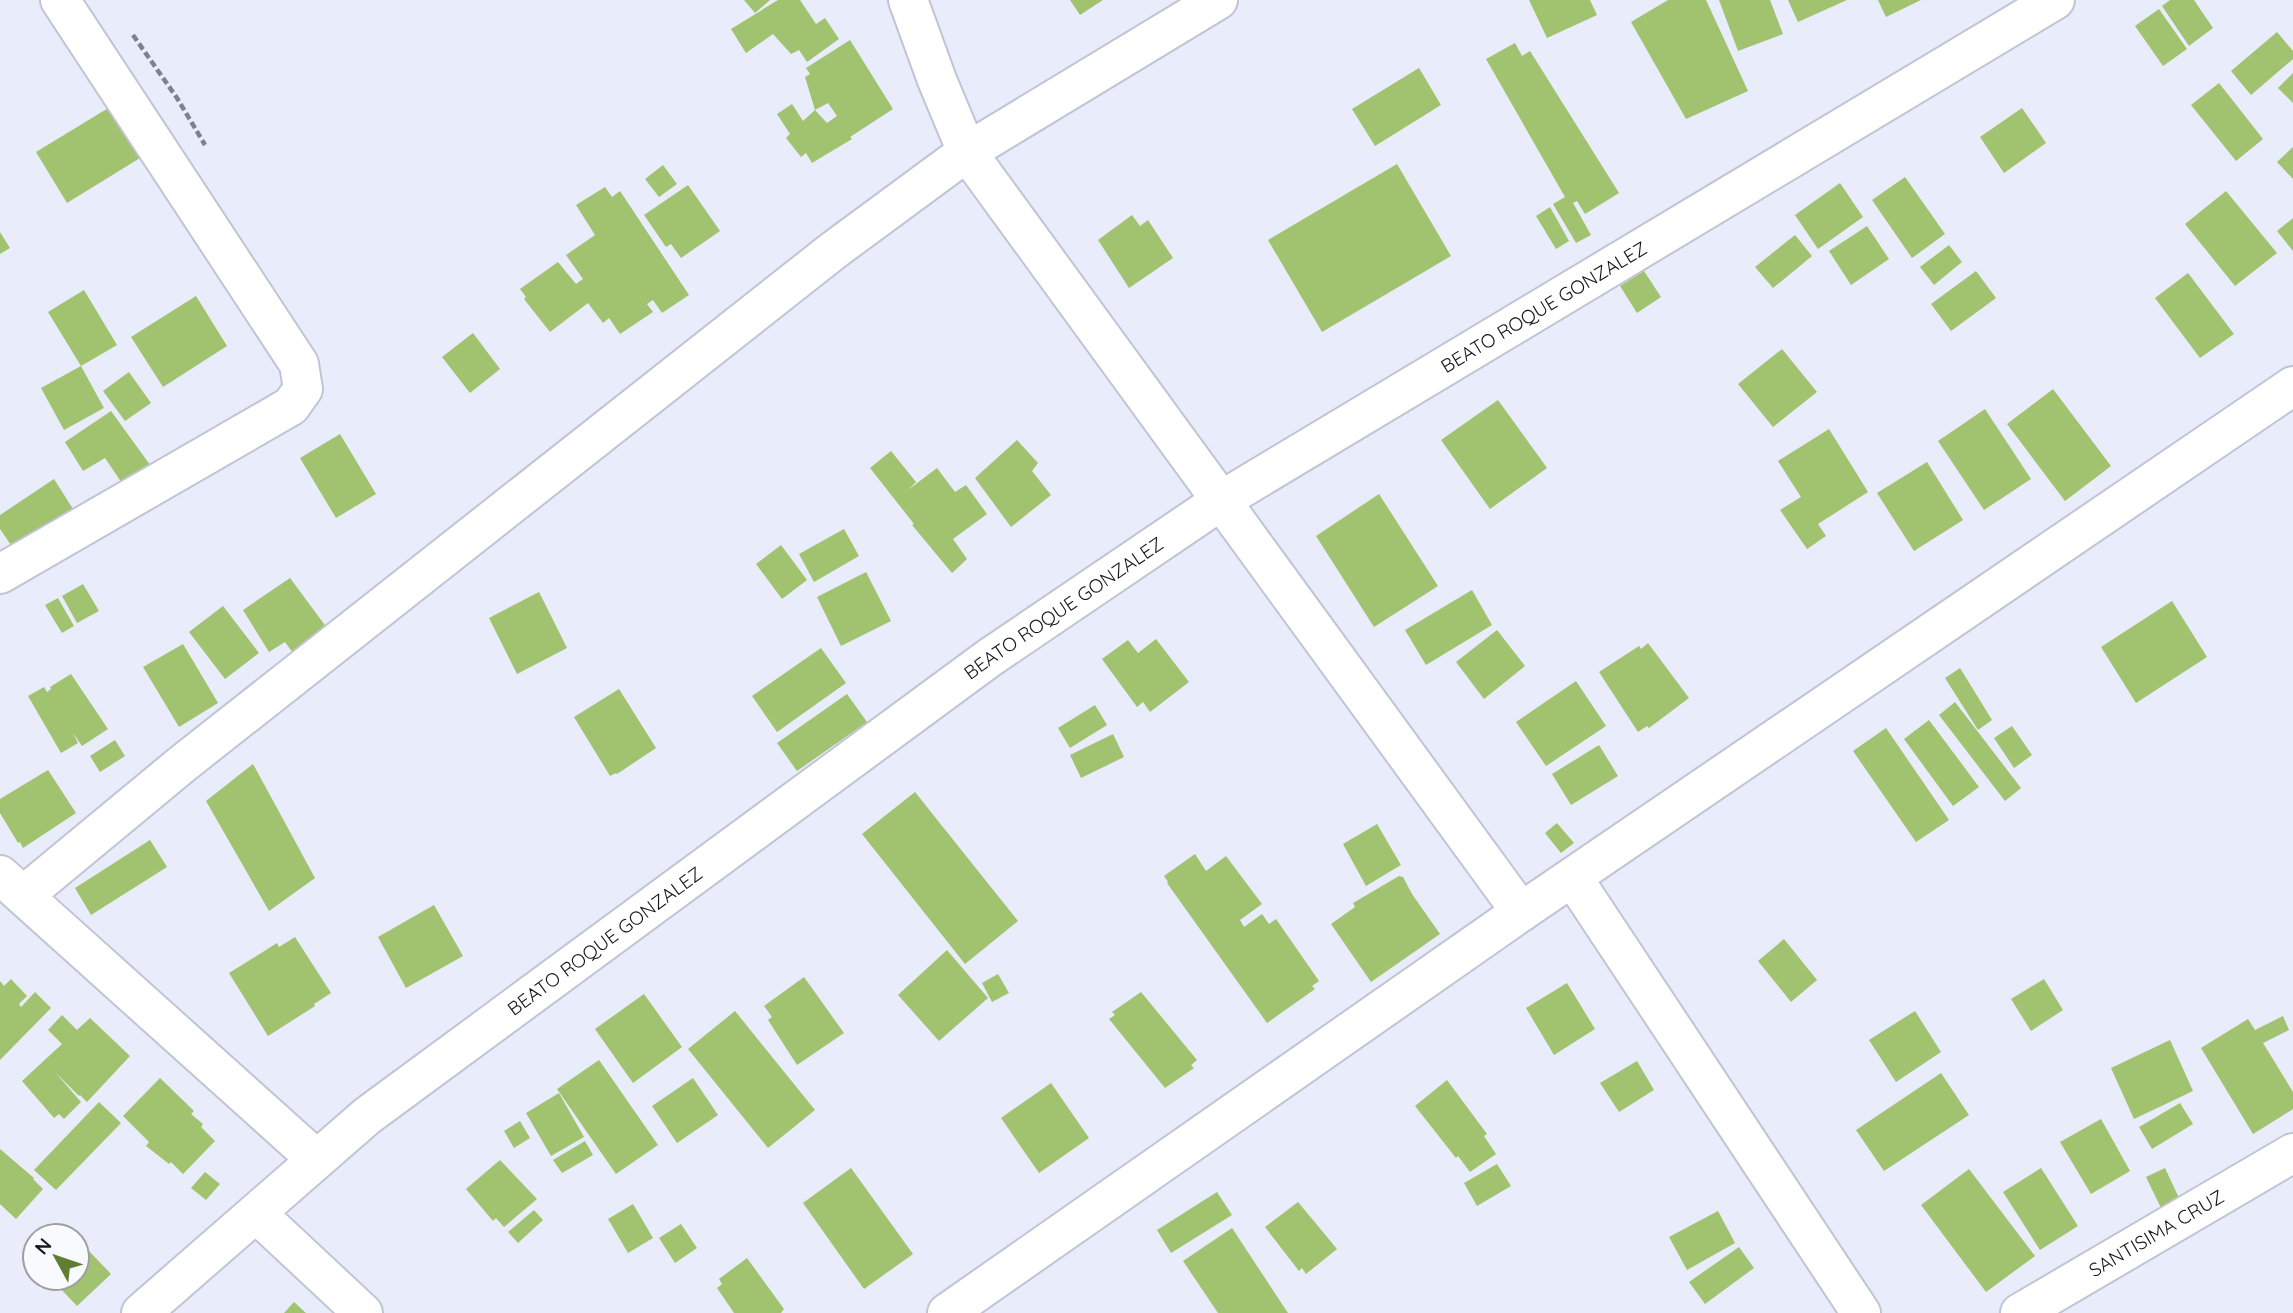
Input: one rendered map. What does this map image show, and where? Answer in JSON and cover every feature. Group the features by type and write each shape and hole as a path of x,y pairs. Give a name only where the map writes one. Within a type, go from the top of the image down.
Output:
{"street":[{"path":"0,574 292,407 303,389 299,364 61,0"},
{"path":"908,0 967,152 1521,912"},
{"path":"316,1159 12,885 181,765 779,293 967,152 1218,0"},
{"name":"BEATO ROQUE GONZALEZ","path":"141,1313 378,1107 989,658 1222,500 2055,0"},
{"path":"947,1313 1521,912 2293,386"},
{"path":"1573,878 1861,1313"},
{"name":"SANTISIMA CRUZ","path":"2020,1313 2293,1153"},
{"path":"257,1214 363,1313"}],"building":[{"path":"744,0 770,0 755,13"},
{"path":"778,0 800,0 816,24 825,18 839,39 807,62 799,50 791,54 773,34 746,53 731,29"},
{"path":"1070,0 1103,0 1080,15"},
{"path":"1529,0 1590,0 1597,15 1547,38"},
{"path":"1668,0 1706,0 1748,91 1686,119 1631,22"},
{"path":"1719,0 1770,0 1783,34 1738,51"},
{"path":"1788,0 1847,0 1798,22"},
{"path":"1878,0 1921,0 1886,17"},
{"path":"2170,0 2194,0 2213,28 2189,46 2162,6"},
{"path":"2159,9 2187,49 2163,66 2135,26"},
{"path":"2277,32 2293,51 2293,59 2251,95 2231,71"},
{"path":"850,40 893,109 850,137 852,139 812,163 806,153 801,157 786,138 790,134 777,114 792,104 803,121 815,110 805,77 810,74 806,68","holes":["828,103 837,116 827,123 815,110"]},
{"path":"1515,43 1522,56 1530,51 1619,193 1585,214 1577,201 1573,203 1591,235 1576,243 1553,204 1565,197 1486,59"},
{"path":"1419,68 1441,105 1375,146 1352,109"},
{"path":"2293,73 2293,103 2278,88"},
{"path":"2219,83 2263,139 2236,161 2191,105"},
{"path":"110,107 140,158 67,203 36,152"},
{"path":"2022,108 2046,143 2004,173 1980,137"},
{"path":"2293,147 2293,179 2277,162"},
{"path":"1397,164 1451,256 1322,332 1268,240"},
{"path":"663,165 677,184 659,197 645,179"},
{"path":"1905,177 1945,234 1912,258 1872,200"},
{"path":"1840,183 1863,217 1818,249 1795,215"},
{"path":"688,185 720,231 681,258 671,244 666,247 644,215"},
{"path":"605,187 612,197 620,191 689,295 662,313 653,300 647,304 653,312 620,334 609,318 603,323 588,303 550,332 524,299 526,297 520,289 558,262 576,284 583,279 566,255 595,235 576,205"},
{"path":"2226,191 2277,253 2235,286 2185,224"},
{"path":"1550,207 1569,241 1556,249 1536,216"},
{"path":"1132,215 1140,226 1148,220 1173,258 1129,288 1098,240"},
{"path":"2293,218 2293,251 2277,231"},
{"path":"1867,226 1889,259 1851,285 1829,251"},
{"path":"0,232 10,248 0,254"},
{"path":"1795,235 1812,256 1773,288 1755,267"},
{"path":"1949,245 1962,262 1934,285 1920,267"},
{"path":"1644,271 1661,297 1637,313 1620,286"},
{"path":"1976,271 1996,298 1951,331 1931,304"},
{"path":"2188,273 2234,334 2200,358 2155,298"},
{"path":"84,290 117,345 81,366 48,312"},
{"path":"196,296 227,346 163,387 131,337"},
{"path":"473,333 500,369 470,393 442,357"},
{"path":"1782,349 1817,392 1773,427 1738,384"},
{"path":"81,366 104,408 64,430 41,388"},
{"path":"129,372 151,403 125,421 103,391"},
{"path":"2053,389 2111,466 2065,501 2007,424"},
{"path":"1498,400 1547,468 1490,509 1441,440"},
{"path":"1985,409 2031,479 1984,510 1938,441"},
{"path":"111,411 153,469 126,489 105,458 83,471 65,442"},
{"path":"1829,429 1868,492 1818,524 1826,536 1807,549 1780,510 1801,497 1778,461"},
{"path":"340,434 376,494 336,518 300,458"},
{"path":"1017,440 1038,463 1032,471 1051,495 1011,527 975,478"},
{"path":"891,451 916,482 908,490 937,468 955,492 966,485 987,514 953,539 967,559 952,573 870,468"},
{"path":"1927,462 1963,520 1914,551 1877,493"},
{"path":"54,479 73,509 13,548 0,529 0,515"},
{"path":"1379,494 1438,586 1374,627 1316,536"},
{"path":"844,529 859,556 814,582 799,554"},
{"path":"781,545 807,580 782,599 756,564"},
{"path":"866,572 891,621 841,646 817,597"},
{"path":"290,578 330,632 296,657 285,642 269,652 243,610"},
{"path":"83,584 99,611 77,623 62,596"},
{"path":"1472,590 1492,625 1426,665 1405,630"},
{"path":"539,592 567,648 517,674 489,618"},
{"path":"58,598 74,626 62,633 45,605"},
{"path":"2172,601 2207,657 2136,703 2101,647"},
{"path":"223,606 259,653 225,679 189,632"},
{"path":"1497,630 1525,666 1484,699 1456,662"},
{"path":"1156,639 1189,682 1150,712 1143,702 1137,707 1102,659 1128,640 1138,653"},
{"path":"1648,643 1689,698 1649,728 1647,726 1638,732 1599,672"},
{"path":"183,644 218,703 179,727 143,667"},
{"path":"821,648 846,683 777,732 752,696"},
{"path":"1960,668 1992,720 1978,730 1945,678"},
{"path":"71,674 108,729 82,746 73,733 78,743 61,753 28,696 44,687 47,692 50,687"},
{"path":"1576,681 1606,726 1546,766 1516,722"},
{"path":"619,689 656,748 610,776 574,717"},
{"path":"847,694 867,722 797,771 777,743"},
{"path":"1955,702 2021,788 2005,801 1939,715"},
{"path":"1095,705 1107,725 1070,748 1058,728"},
{"path":"1929,720 1979,787 1953,806 1904,739"},
{"path":"2012,726 2032,755 2014,768 1994,738"},
{"path":"1886,728 1949,820 1916,842 1853,751"},
{"path":"1113,734 1124,757 1081,778 1070,755"},
{"path":"115,740 125,756 100,772 90,756"},
{"path":"1599,745 1618,776 1571,805 1552,774"},
{"path":"253,764 315,878 269,911 206,801"},
{"path":"48,770 76,813 23,848 0,813 0,799"},
{"path":"915,792 1018,921 965,964 862,834"},
{"path":"1557,823 1574,843 1561,853 1545,833"},
{"path":"1377,824 1401,865 1366,886 1343,844"},
{"path":"150,840 167,867 91,915 75,888"},
{"path":"1195,854 1206,871 1226,856 1262,904 1240,920 1244,927 1262,914 1269,924 1276,919 1319,981 1312,986 1315,989 1267,1023 1164,876"},
{"path":"1399,876 1403,877 1440,934 1371,982 1331,924 1355,907 1353,903"},
{"path":"434,905 463,956 406,988 378,937"},
{"path":"295,937 331,993 268,1036 229,973 277,943 279,947"},
{"path":"1784,939 1817,980 1791,1002 1758,961"},
{"path":"947,950 988,998 939,1041 898,995"},
{"path":"998,974 1009,993 992,1002 982,983"},
{"path":"804,977 844,1033 797,1065 768,1020 772,1017 764,1006"},
{"path":"11,979 27,996 19,1004 21,1007 35,992 51,1008 0,1060 0,981 4,986"},
{"path":"2044,979 2063,1010 2031,1031 2011,999"},
{"path":"1567,983 1595,1029 1554,1055 1526,1008"},
{"path":"1141,992 1197,1060 1191,1065 1194,1068 1165,1088 1109,1019 1115,1015 1112,1012"},
{"path":"644,994 682,1047 633,1083 595,1029"},
{"path":"735,1011 815,1110 768,1148 688,1049"},
{"path":"1915,1011 1941,1052 1896,1082 1869,1040"},
{"path":"62,1015 77,1030 90,1018 130,1056 87,1102 55,1072 81,1102 64,1119 59,1114 54,1118 22,1081 62,1044 48,1030"},
{"path":"2283,1016 2289,1030 2263,1043 2293,1092 2293,1109 2253,1134 2201,1048 2248,1019 2255,1030"},
{"path":"2170,1040 2193,1091 2134,1119 2111,1068"},
{"path":"599,1060 658,1145 616,1174 557,1089"},
{"path":"1637,1061 1654,1090 1619,1112 1600,1083"},
{"path":"1941,1073 1969,1115 1884,1171 1856,1130"},
{"path":"160,1078 194,1111 191,1114 203,1124 201,1127 215,1141 183,1174 171,1162 169,1164 146,1146 149,1142 123,1116"},
{"path":"693,1078 718,1115 677,1143 652,1106"},
{"path":"1447,1080 1487,1134 1484,1136 1496,1154 1470,1172 1415,1106"},
{"path":"1051,1083 1089,1138 1039,1173 1001,1118"},
{"path":"559,1093 584,1137 551,1156 526,1113"},
{"path":"99,1102 121,1123 56,1190 34,1170"},
{"path":"2180,1103 2193,1124 2152,1149 2139,1127"},
{"path":"2101,1119 2130,1171 2091,1194 2060,1142"},
{"path":"520,1121 530,1138 514,1148 504,1131"},
{"path":"585,1141 593,1155 562,1173 553,1160"},
{"path":"0,1149 43,1189 16,1219 0,1204"},
{"path":"500,1160 537,1199 504,1227 496,1218 493,1221 466,1189"},
{"path":"1497,1164 1511,1186 1477,1206 1464,1183"},
{"path":"851,1168 913,1254 864,1289 803,1203"},
{"path":"2041,1168 2078,1226 2040,1250 2003,1192"},
{"path":"2165,1168 2179,1198 2161,1208 2146,1177"},
{"path":"1969,1169 2035,1256 1986,1292 1921,1205"},
{"path":"205,1172 220,1184 206,1200 191,1188"},
{"path":"1217,1192 1232,1215 1171,1253 1157,1230"},
{"path":"1298,1202 1337,1249 1306,1274 1302,1268 1299,1271 1265,1227"},
{"path":"633,1204 653,1238 628,1253 608,1219"},
{"path":"534,1210 543,1220 518,1243 508,1232"},
{"path":"1718,1211 1735,1243 1687,1270 1669,1237"},
{"path":"681,1224 697,1248 675,1263 659,1238"},
{"path":"1232,1228 1288,1313 1218,1313 1183,1261"},
{"path":"1739,1247 1754,1268 1705,1304 1689,1282"},
{"path":"91,1253 111,1274 77,1306 64,1292 91,1292"},
{"path":"747,1258 784,1309 781,1313 734,1313 717,1288 722,1284 719,1279"},
{"path":"294,1302 306,1313 284,1313"}]}
